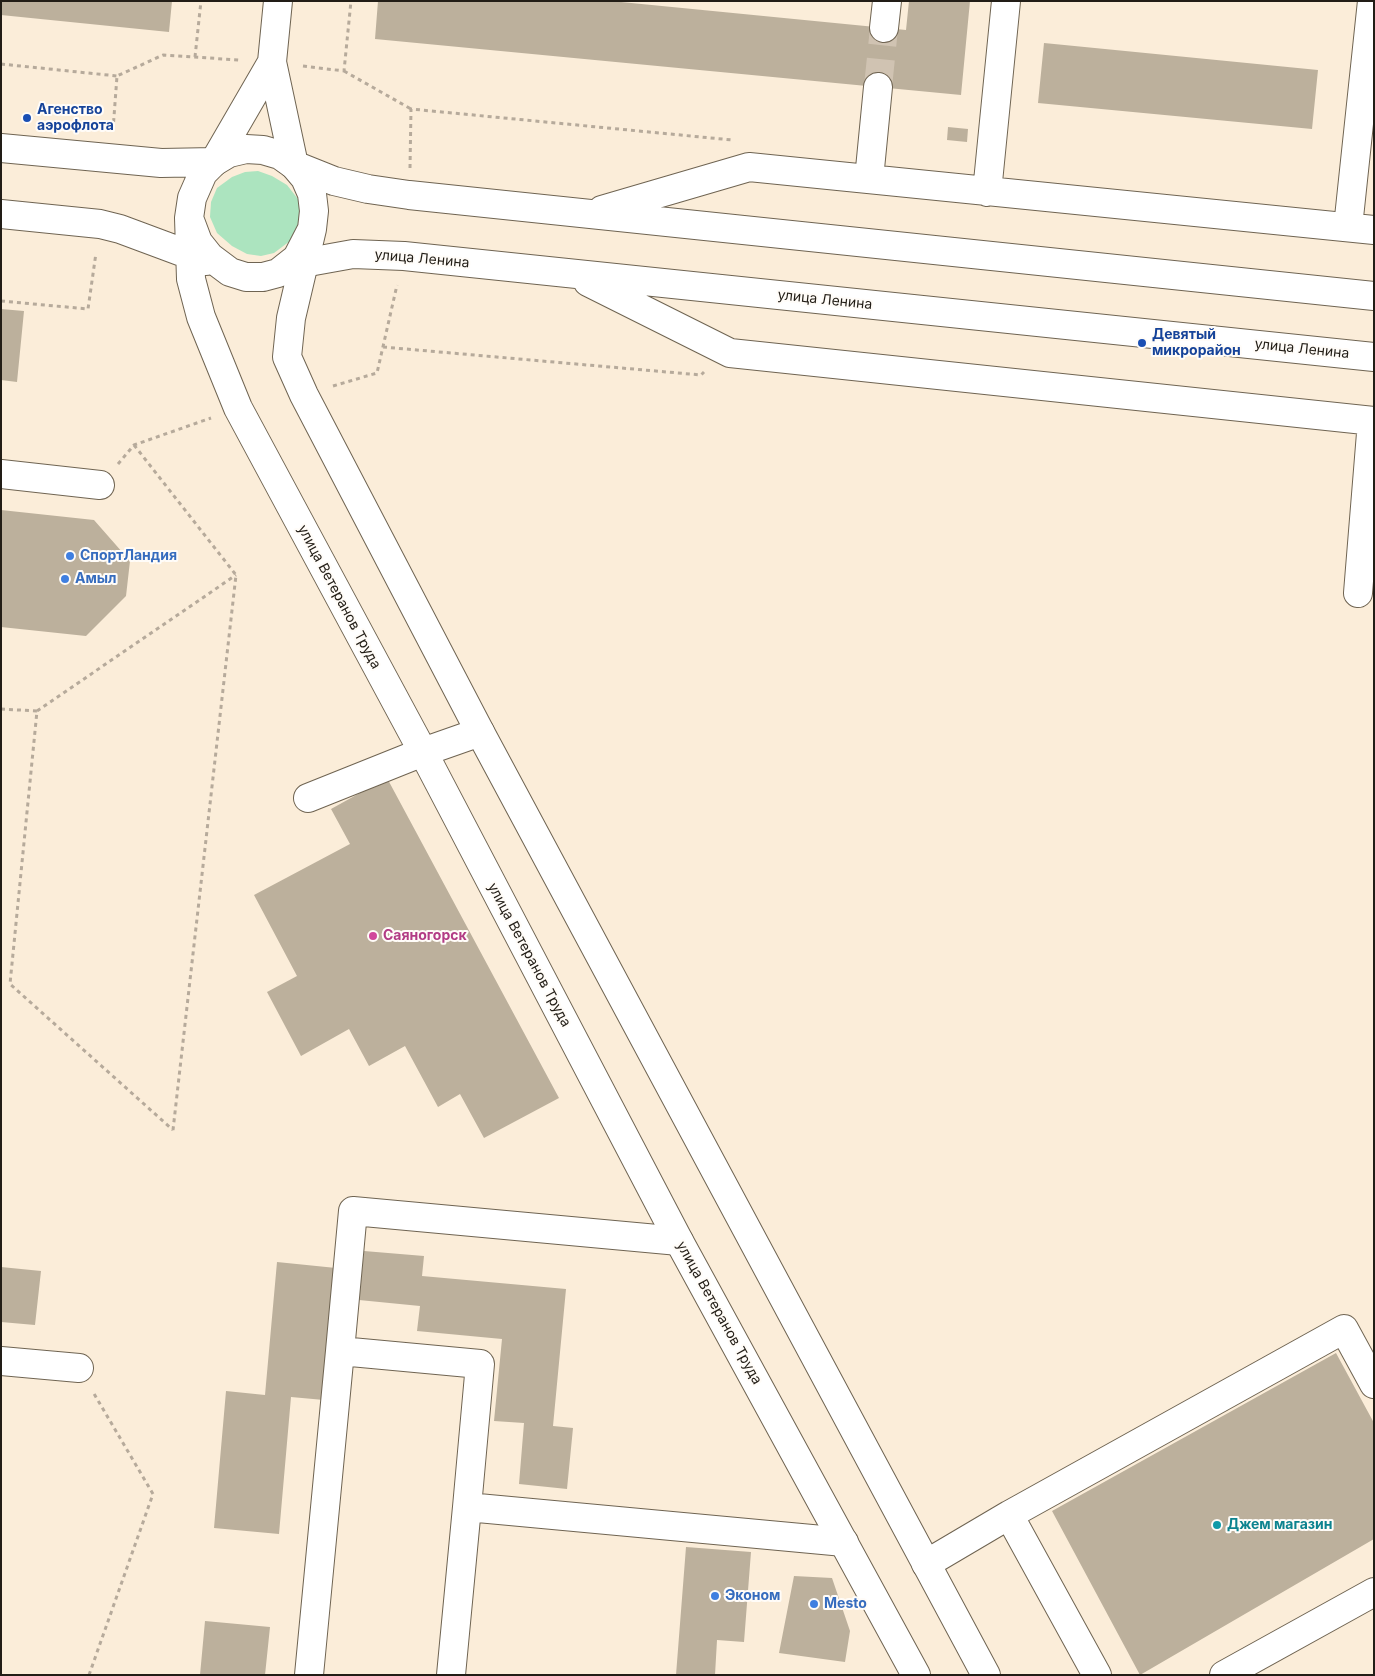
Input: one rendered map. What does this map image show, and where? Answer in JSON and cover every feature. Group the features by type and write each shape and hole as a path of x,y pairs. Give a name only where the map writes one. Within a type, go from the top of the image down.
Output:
{"main road":[{"path":"278,1 272,62 294,165"},
{"path":"987,192 1006,1"},
{"path":"591,214 749,167 1361,229 1372,1"},
{"path":"214,162 272,62"},
{"path":"869,179 878,87"},
{"path":"1,148 161,163 214,162"},
{"path":"230,272 210,258 198,242 190,218 192,198 203,173 214,162 229,153 246,149 263,150 280,155 294,165 306,178 312,194 314,211 312,229 290,268 291,318 287,357 304,395 480,732 986,1675"},
{"path":"294,165 334,181 368,189 1374,296"},
{"path":"1,214 100,224 120,229 190,254 246,277 263,277 290,268"},
{"name":"улица Ветеранов Труда","path":"190,218 191,279 201,317 238,408 423,752 679,1241 916,1675"},
{"name":"улица Ленина","path":"290,268 353,254 404,256 1374,357"},
{"path":"573,275 730,352 1373,421 1358,593"},
{"path":"1,474 100,485"},
{"path":"308,798 423,752 480,732"},
{"path":"309,1675 353,1211 679,1241"},
{"path":"926,1564 1009,1515 1344,1329 1374,1384"},
{"path":"340,1351 480,1364 451,1675"},
{"path":"1,1361 79,1368"},
{"path":"467,1507 844,1542"},
{"path":"1009,1515 1097,1675"},
{"path":"1224,1675 1374,1592"}],"path":[{"path":"195,58 201,1"},
{"path":"344,70 351,1"},
{"path":"1,64 117,76"},
{"path":"329,69 344,70 411,109"},
{"path":"383,347 701,375 730,352"},
{"path":"37,711 10,984 173,1130 236,575 134,445"},
{"path":"1,709 37,711 236,575"},
{"path":"79,1368 153,1494 89,1675"}],"green space":[{"path":"258,171 272,176 287,185 298,199 301,212 299,226 290,241 274,253 261,256 247,254 232,246 217,233 210,217 211,202 217,188 232,177 245,172"}],"building":[{"path":"1,1 172,1 169,32 1,15"},
{"path":"378,1 611,1 906,30 909,1 970,1 961,95 375,39"},
{"path":"1044,43 1318,70 1312,129 1038,103"},
{"path":"948,127 968,129 967,142 947,140"},
{"path":"1,309 24,311 17,382 1,380"},
{"name":"Амыл","path":"1,510 94,520 130,561 126,596 86,636 1,627"},
{"name":"Саяногорск","path":"387,778 559,1098 484,1138 460,1094 438,1107 405,1046 369,1066 349,1029 301,1056 267,992 297,976 254,895 350,844 331,809"},
{"path":"364,1251 424,1256 422,1276 566,1289 553,1426 573,1428 567,1489 519,1484 524,1423 494,1421 502,1339 417,1331 420,1306 359,1300"},
{"path":"277,1262 336,1268 324,1400 291,1397 279,1534 214,1528 226,1391 265,1395"},
{"path":"1,1267 41,1271 35,1325 1,1322"},
{"name":"Джем магазин","path":"1336,1353 1374,1423 1374,1539 1140,1675 1052,1511"},
{"name":"Эконом","path":"686,1547 751,1552 744,1642 717,1640 715,1675 676,1675"},
{"path":"794,1576 832,1578 850,1631 845,1662 779,1653"},
{"path":"205,1621 270,1627 265,1675 200,1675"}],"tunnel":[{"path":"878,87 884,28"}],"place":[{"name":"Агенство аэрофлота","path":"27,118"},
{"name":"Девятый микрорайон","path":"1142,343"},
{"name":"СпортЛандия","path":"70,556"},
{"name":"Амыл","path":"65,579"},
{"name":"Саяногорск","path":"373,936"},
{"name":"Джем магазин","path":"1217,1525"},
{"name":"Эконом","path":"715,1596"},
{"name":"Mesto","path":"814,1604"}]}
